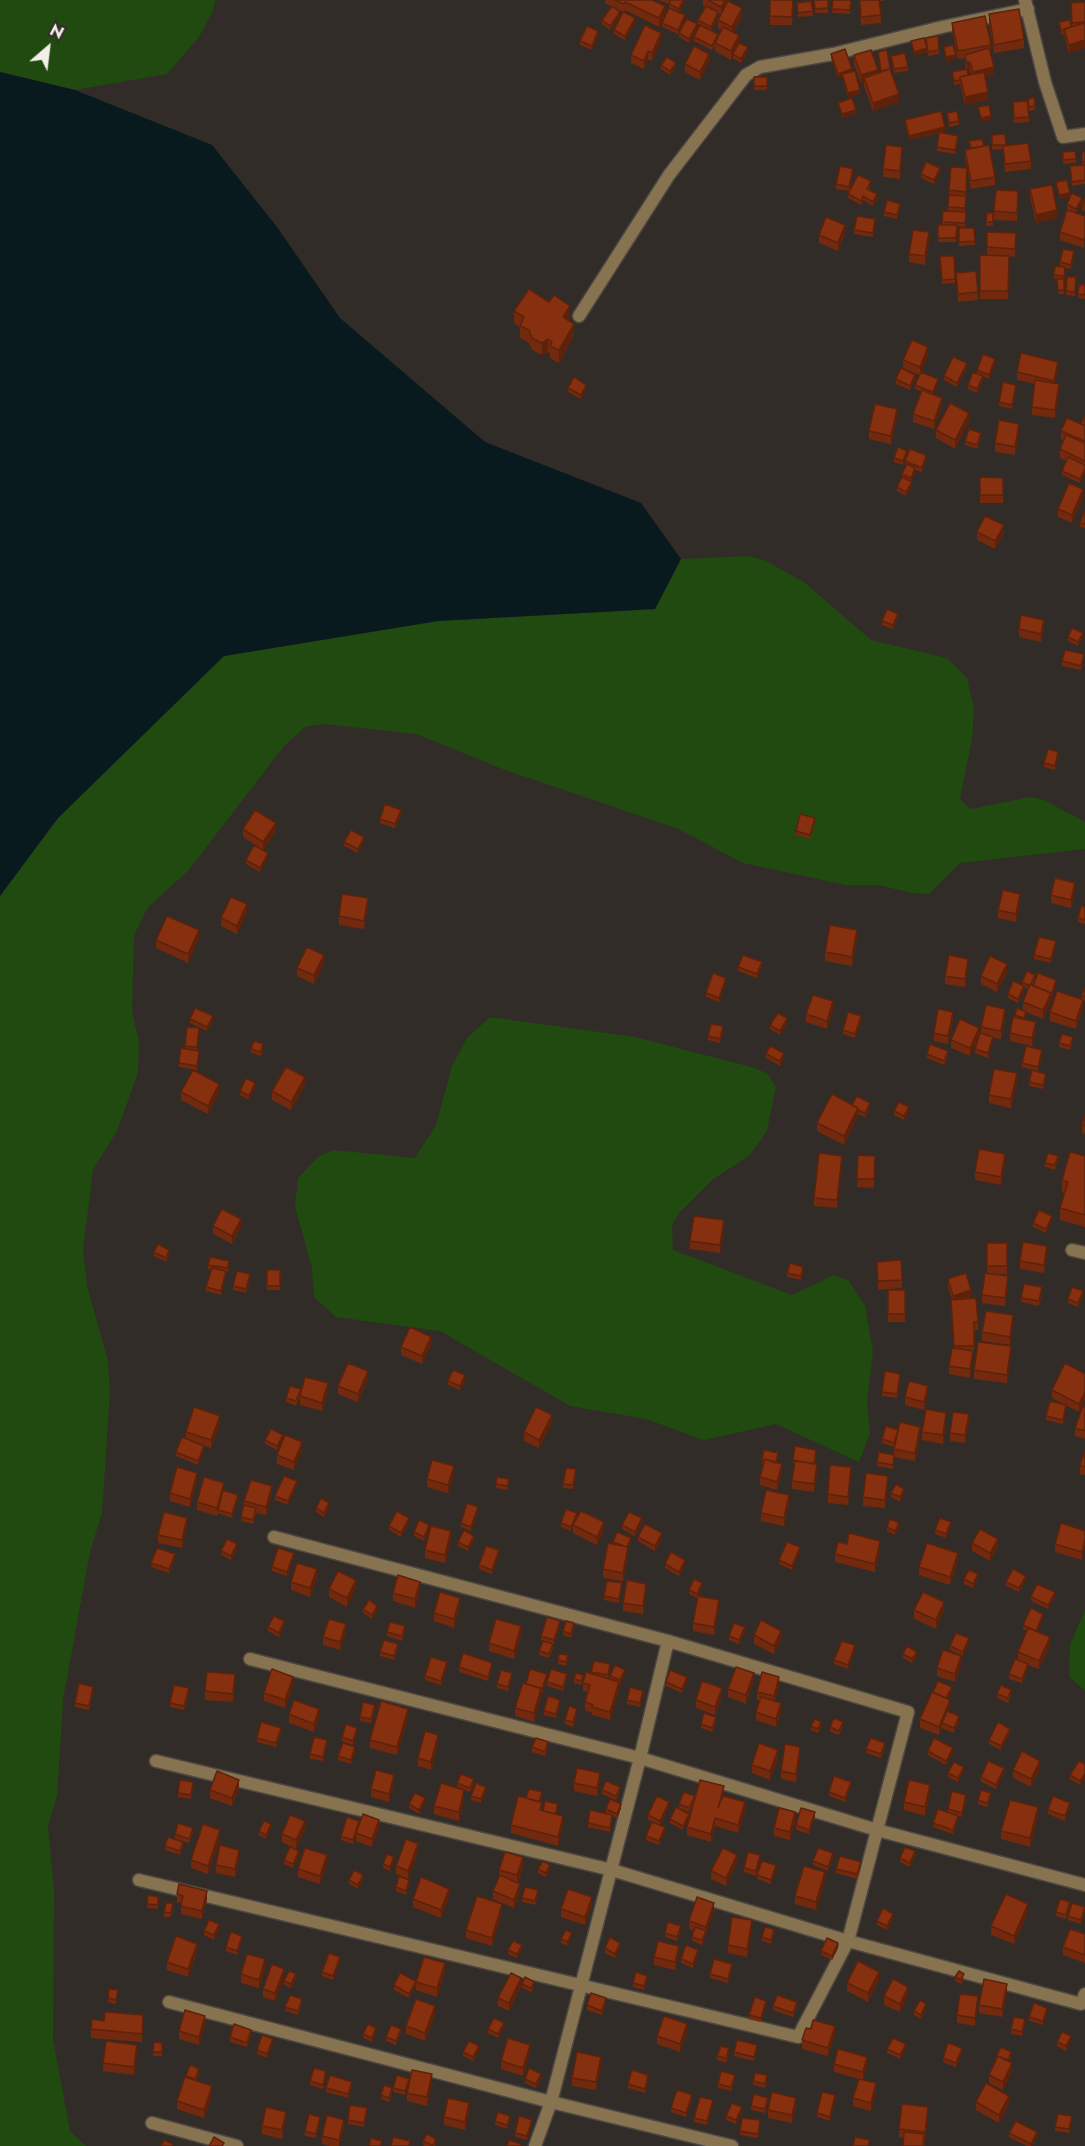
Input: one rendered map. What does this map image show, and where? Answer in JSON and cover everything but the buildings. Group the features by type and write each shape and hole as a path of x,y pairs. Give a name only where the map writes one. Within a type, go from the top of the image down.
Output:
{"street":[{"path":"579,316 669,175 746,75 760,67 833,54 1027,5 1062,137 1085,134"},
{"path":"139,1880 798,2037 848,1941 908,1712 668,1641 274,1537"},
{"path":"535,2146 551,2102 612,1870 668,1641"},
{"path":"250,1659 640,1758 877,1830 1085,1885"},
{"path":"156,1761 612,1870 848,1941 1081,2004 1085,1994"},
{"path":"169,2002 551,2102 732,2146"},
{"path":"152,2123 237,2146"}],"green space":[{"path":"0,0 215,0 213,11 199,37 167,74 75,90 0,72"},
{"path":"748,556 764,560 804,582 871,640 947,658 967,678 974,709 972,739 960,799 971,809 1030,797 1044,800 1085,822 1085,849 960,863 929,894 911,893 879,885 846,885 743,863 676,828 505,770 416,734 323,724 305,727 284,746 188,871 148,907 134,935 132,1011 139,1042 138,1073 117,1131 93,1170 83,1250 87,1286 108,1361 110,1392 102,1513 90,1552 63,1700 57,1796 48,1826 54,1890 53,2039 70,2131 86,2146 0,2146 0,896 58,818 224,656 438,621 655,609 681,559"},
{"path":"490,1017 635,1037 755,1068 768,1074 776,1087 767,1131 750,1155 712,1180 679,1213 672,1225 673,1250 792,1295 834,1275 848,1280 865,1306 873,1352 867,1401 870,1433 859,1462 776,1424 704,1440 646,1419 570,1406 440,1331 336,1317 314,1297 312,1268 295,1207 298,1178 319,1156 334,1150 415,1158 436,1125 452,1066 467,1038"},
{"path":"1085,1611 1085,1691 1069,1676 1070,1644"}],"shaded area":[{"path":"0,72 75,90 212,145 277,227 340,318 485,442 641,503 681,559 655,609 438,621 224,656 58,818 0,896"}]}
